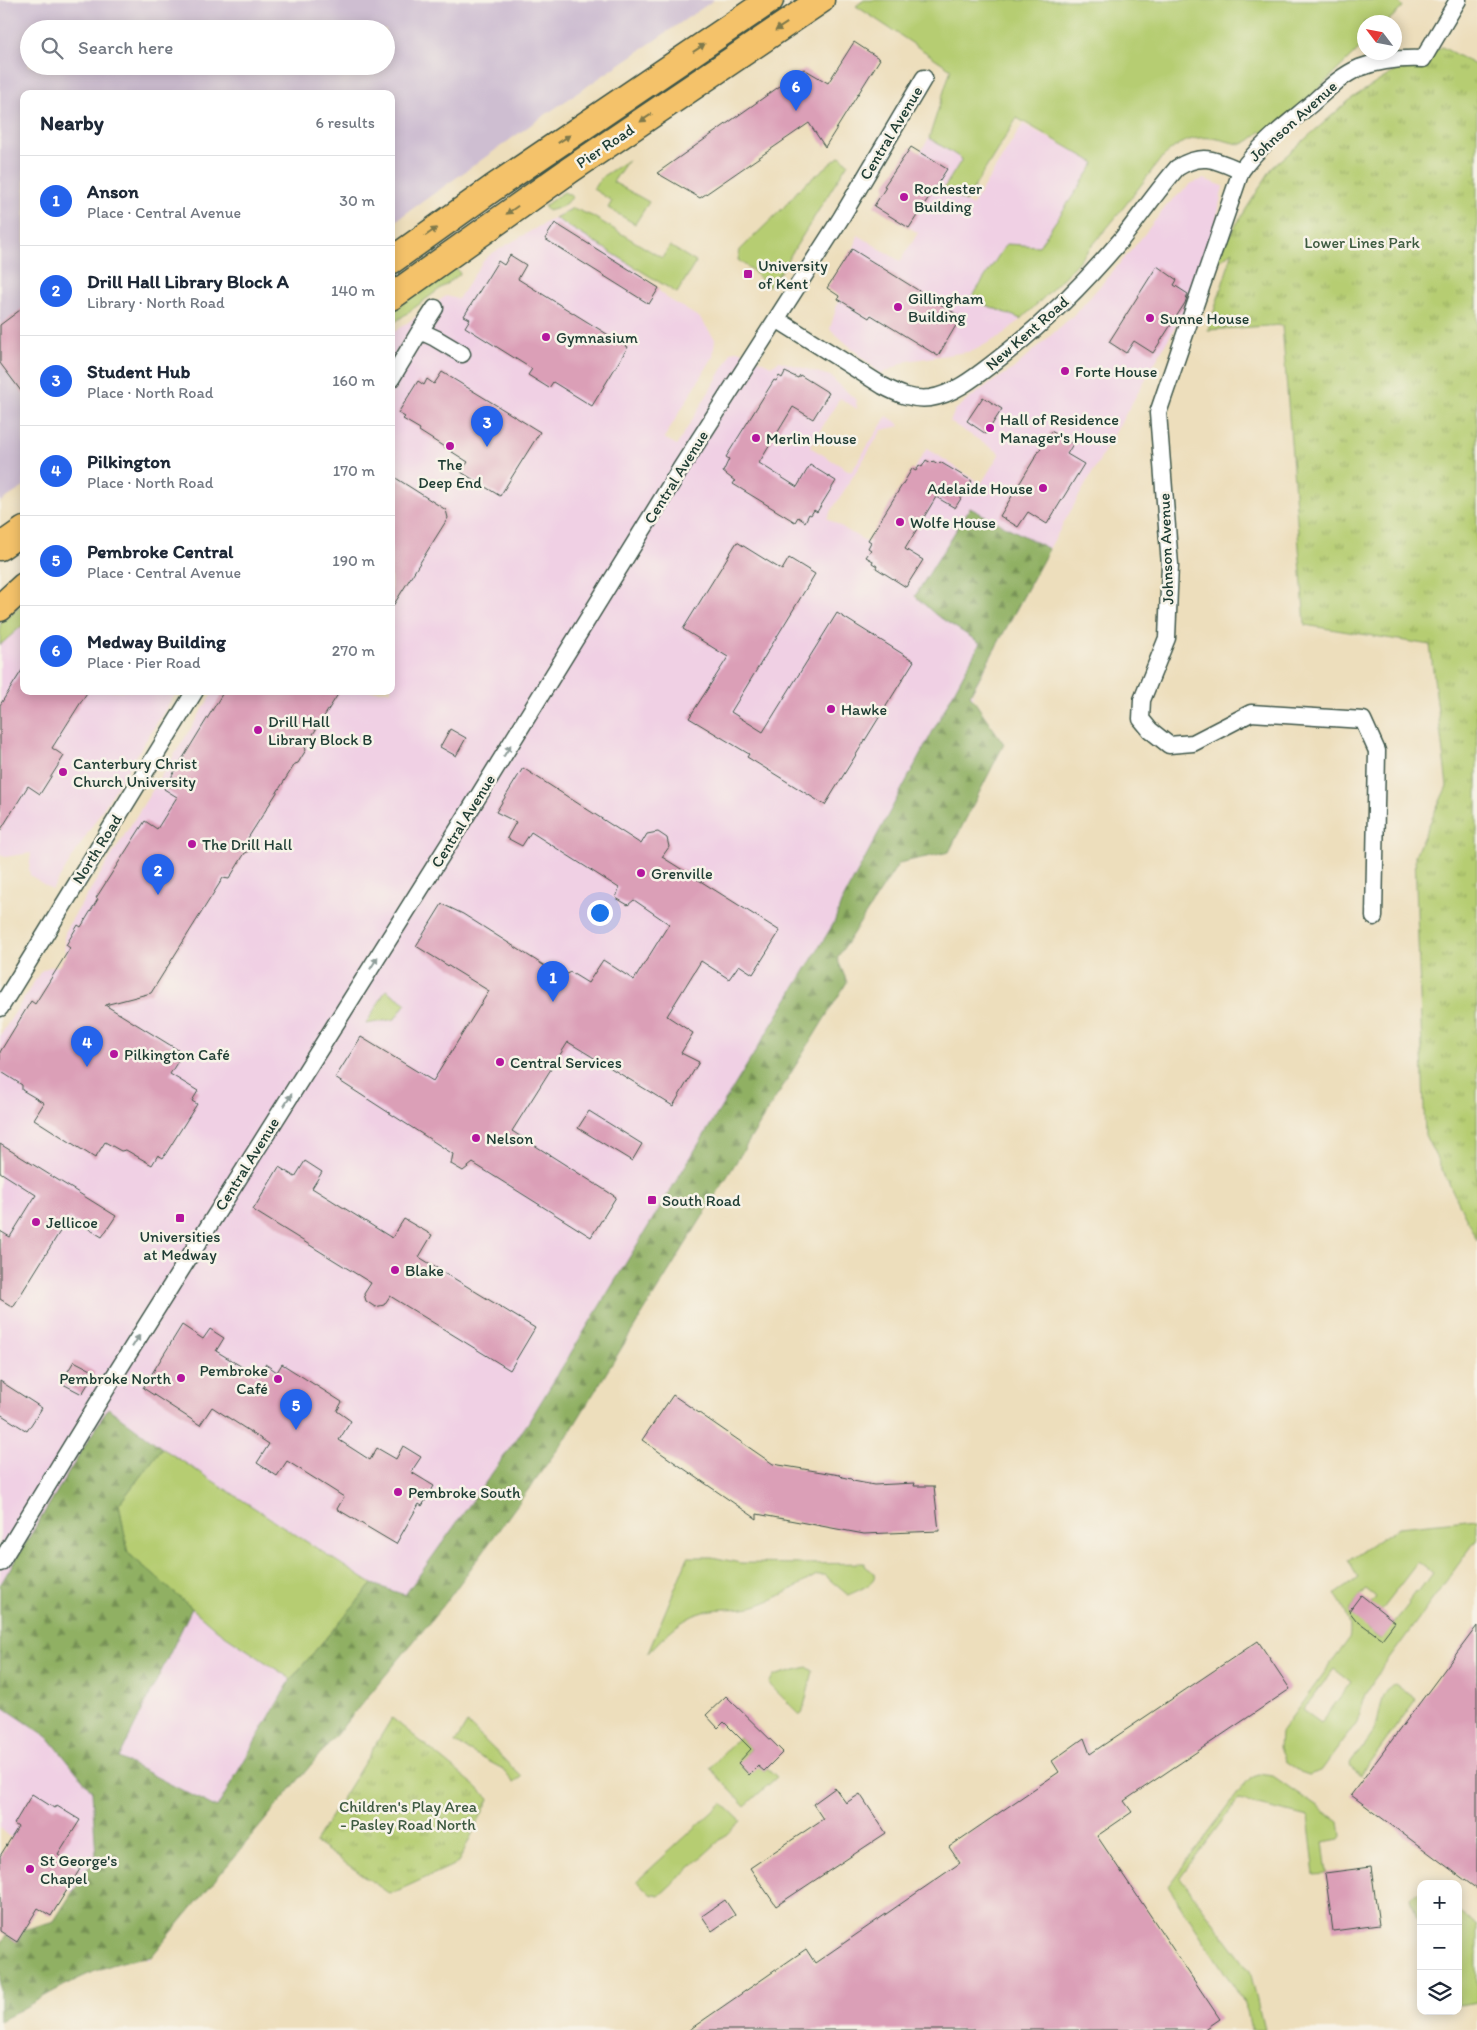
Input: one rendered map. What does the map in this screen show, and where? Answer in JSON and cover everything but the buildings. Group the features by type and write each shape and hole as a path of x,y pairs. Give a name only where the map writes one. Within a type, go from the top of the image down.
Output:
{"main road":[{"name":"Pier Road","path":"395,258 493,188 770,0"},
{"name":"Pier Road","path":"395,294 562,175 821,0"},
{"path":"1,546 20,533"},
{"path":"0,584 20,570"},
{"path":"0,608 20,590"}],"street":[{"name":"Johnson Avenue","path":"1374,917 1377,751 1363,720 1251,713 1194,743 1169,745 1150,730 1141,719 1142,700 1168,638 1170,565 1158,413 1241,171 1262,145 1336,82 1356,69 1378,61 1401,58 1423,59 1458,0"},
{"name":"Central Avenue","path":"0,1562 682,468 778,320 924,78"},
{"name":"New Kent Road","path":"778,320 900,395 916,398 947,394 984,370 1047,318 1088,278 1177,168 1189,160 1204,158 1241,171"},
{"path":"395,372 435,308"},
{"path":"420,331 462,354"},
{"name":"North Road","path":"0,1008 193,695"}],"shaded area":[{"path":"0,0 714,0 539,119 395,221 395,90 20,90 20,490 0,502"},
{"path":"1023,124 1095,163 1039,246 972,300 1021,319 1001,336 973,351 907,361 881,374 830,329 858,235 900,261 918,233 884,211 929,138 962,159 944,188 972,206"},
{"path":"1204,179 1223,186 1207,271 1049,549 971,695 975,693 774,1050 439,1596 149,1960 0,1828 0,1036 41,971 49,967 66,965 64,938 66,929 212,695 395,695 395,331 446,296 458,299 483,261 491,254 569,209 667,298 700,318 715,339 713,357 664,438 677,445 731,352 739,350 771,366 779,361 830,376 856,400 857,409 840,398 810,447 851,472 887,416 898,423 900,426 882,430 827,518 868,543 927,448 981,484 1000,453 950,422 955,410 983,388 1013,369 1077,312 1135,246 1168,204 1192,183"},
{"name":"Canterbury Christ Church University","path":"20,628 20,695 174,695 52,890 30,875 31,853 5,857 0,855 0,645"}],"green space":[{"path":"864,0 1398,0 1403,7 1394,15 1357,15 1357,51 1305,102 1265,135 1261,131 1249,141 1241,144 1209,138 1193,139 1172,149 1159,161 1111,224 1077,263 1021,319 971,299 1006,244 1039,246 1095,163 1017,118 965,202 944,188 962,159 929,138 951,69 856,6"},
{"name":"Lower Lines Park","path":"1442,47 1477,66 1477,1240 1425,1135 1415,855 1447,786 1430,645 1305,625 1282,325 1208,330 1233,251 1207,271 1272,168 1352,98 1395,71"},
{"path":"840,156 848,163 780,272 767,286 752,270 738,260 740,250 784,207 800,188"},
{"path":"628,160 613,182 649,202 635,224 608,208 612,201 593,189 603,176"},
{"path":"564,192 573,197 561,207 548,211 544,206"},
{"path":"573,208 592,216 662,258 670,246 696,262 677,293 555,218"},
{"path":"456,267 460,274 395,322 395,308"},
{"path":"970,508 1049,549 970,695 1004,744 949,852 899,863 837,958 847,982 568,1435 444,1605 151,1957 112,1965 93,1972 0,2021 0,1944 6,1935 17,1942 24,1930 54,1921 96,1856 92,1791 48,1737 0,1705 0,1585 108,1408 162,1448 119,1504 128,1553 192,1608 119,1758 217,1808 291,1679 372,1584 405,1595 528,1423 834,923 841,903 980,643 936,615 915,596"},
{"path":"20,606 20,628 0,645 0,624"},
{"path":"386,990 406,1003 395,1019 366,1024"},
{"path":"162,1448 372,1584 291,1679 217,1630 128,1553 119,1504"},
{"path":"1477,1519 1477,1539 1373,1681 1366,1694 1357,1722 1321,1771 1308,1775 1302,1773 1285,1761 1279,1749 1280,1733 1349,1639 1349,1621 1335,1594 1358,1578 1348,1560 1399,1527","holes":["1418,1562 1432,1573 1418,1592 1416,1591 1408,1602 1409,1604 1381,1639 1367,1628","1366,1589 1376,1597 1357,1621 1349,1611","1334,1669 1351,1682 1321,1723 1303,1710"]},
{"path":"688,1557 712,1557 740,1563 864,1563 864,1566 874,1575 874,1579 866,1587 848,1595 824,1575 817,1575 781,1595 758,1605 747,1608 702,1612 677,1626 648,1653"},
{"path":"807,1667 813,1671 802,1714 800,1715 769,1684 773,1676"},
{"path":"1395,1684 1416,1699 1361,1775 1351,1767 1350,1763 1372,1734 1384,1696 1390,1687"},
{"name":"Children's Play Area - Pasley Road North","path":"392,1718 489,1799 458,1863 390,1894 315,1842"},
{"path":"467,1723 522,1777 514,1783 501,1768 455,1743"},
{"path":"739,1737 751,1749 746,1754 764,1771 767,1768 777,1777 745,1806 710,1768"},
{"path":"1258,1774 1273,1776 1339,1822 1341,1836 1339,1839 1323,1842 1327,1873 1315,1874 1308,1817 1238,1800 1180,1877 1250,1971 1264,2030 1251,2030 1242,1999 1168,1886 1244,1785 1252,1776"},
{"path":"722,1803 741,1821 659,1896 650,1894 637,1881"},
{"path":"1417,1892 1417,1920 1411,1898"},
{"path":"1462,1915 1477,1926 1477,2002 1462,2004"}],"place":[{"name":"Medway Building","path":"796,111"},
{"name":"Rochester Building","path":"904,197"},
{"name":"University of Kent","path":"748,274"},
{"name":"Gillingham Building","path":"898,307"},
{"name":"Sunne House","path":"1150,318"},
{"name":"Gymnasium","path":"546,337"},
{"name":"Forte House","path":"1065,371"},
{"name":"Hall of Residence Manager's House","path":"990,428"},
{"name":"Merlin House","path":"756,438"},
{"name":"The Deep End","path":"450,446"},
{"name":"Student Hub","path":"487,447"},
{"name":"Adelaide House","path":"1043,488"},
{"name":"Wolfe House","path":"900,522"},
{"name":"Hawke","path":"831,709"},
{"name":"Drill Hall Library Block B","path":"258,730"},
{"name":"Canterbury Christ Church University","path":"63,772"},
{"name":"The Drill Hall","path":"192,844"},
{"name":"Grenville","path":"641,873"},
{"name":"Drill Hall Library Block A","path":"158,895"},
{"name":"Anson","path":"553,1002"},
{"name":"Pilkington Café","path":"114,1054"},
{"name":"Central Services","path":"500,1062"},
{"name":"Pilkington","path":"87,1067"},
{"name":"Nelson","path":"476,1138"},
{"name":"South Road","path":"652,1200"},
{"name":"Universities at Medway","path":"180,1218"},
{"name":"Jellicoe","path":"36,1222"},
{"name":"Blake","path":"395,1270"},
{"name":"Pembroke North","path":"181,1378"},
{"name":"Pembroke Café","path":"278,1379"},
{"name":"Pembroke Central","path":"296,1430"},
{"name":"Pembroke South","path":"398,1492"},
{"name":"St George's Chapel","path":"30,1869"}]}
